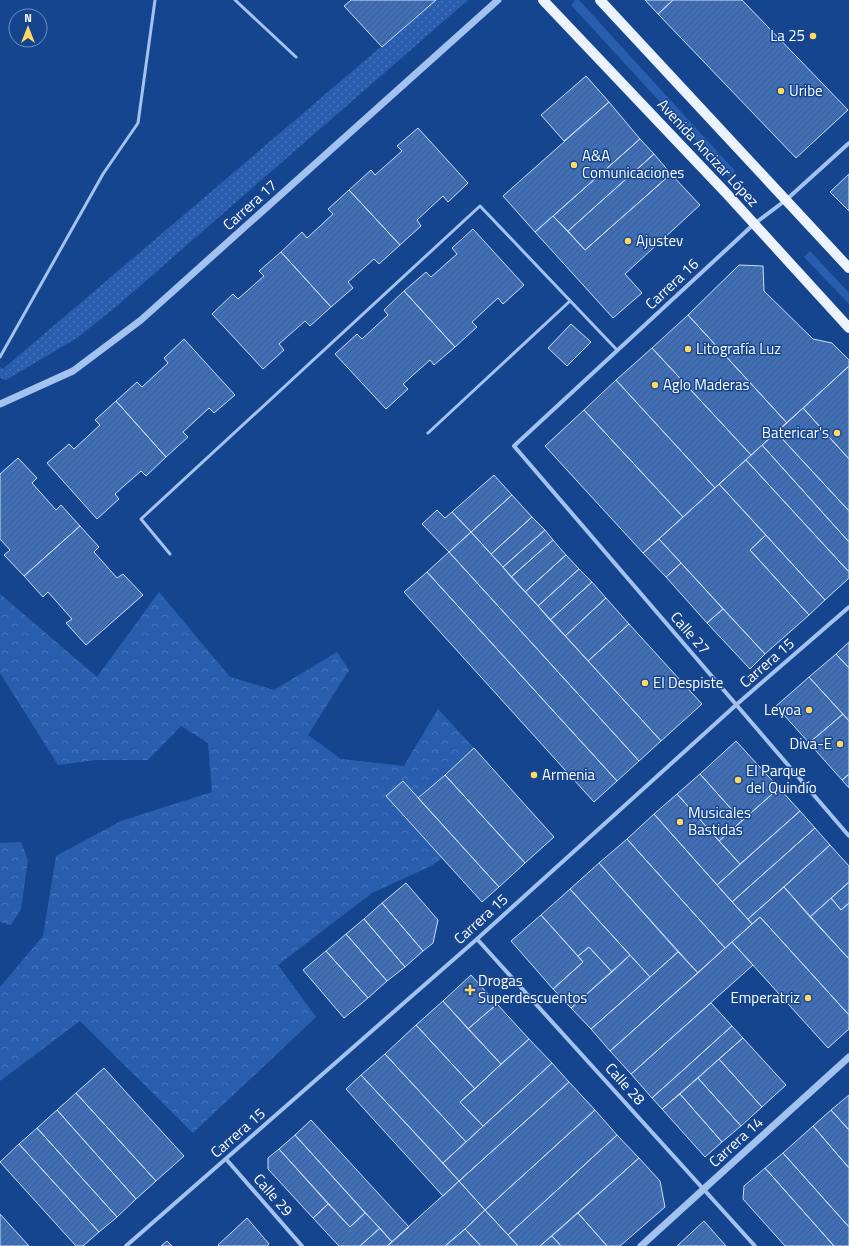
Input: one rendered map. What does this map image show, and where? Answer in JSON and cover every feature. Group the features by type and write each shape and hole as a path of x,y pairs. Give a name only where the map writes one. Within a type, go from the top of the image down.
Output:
{"main road":[{"name":"Avenida Ancizar López","path":"543,0 754,224 849,328"},
{"name":"Avenida Ancizar López","path":"600,0 849,268"}],"street":[{"name":"Carrera 17","path":"0,404 73,370 141,320 498,0"},
{"name":"Carrera 16","path":"514,446 754,224 786,200 849,143"},
{"name":"Calle 27","path":"514,446 849,836"},
{"name":"Carrera 15","path":"126,1246 477,939 736,705 849,607"},
{"name":"Calle 28","path":"477,939 755,1246"},
{"name":"Carrera 14","path":"641,1246 849,1057"},
{"name":"Calle 29","path":"226,1159 302,1246"}],"lane":[{"path":"0,357 103,174 138,123 155,0"},
{"path":"235,0 296,57"},
{"path":"170,554 141,519 480,206 618,350"},
{"path":"428,433 570,301"}],"green space":[{"path":"436,0 468,0 117,306 77,338 6,380 0,378 0,367 3,369"},
{"path":"575,0 579,0 735,171 729,177 571,5"},
{"path":"810,251 849,293 849,304 804,257"},
{"path":"159,592 230,677 274,690 337,652 349,670 308,735 341,759 404,766 438,709 474,748 418,798 403,781 386,796 442,858 431,866 372,893 278,965 316,1017 193,1133 80,1021 0,1081 0,987 43,936 56,856 121,821 212,792 208,743 181,726 148,760 96,760 58,765 0,673 0,594 97,677"},
{"path":"21,842 28,860 21,909 11,925 0,922 0,843"}],"building":[{"path":"351,0 436,0 382,47 344,6"},
{"path":"645,0 673,0 658,14"},
{"name":"Uribe","path":"673,0 742,0 848,110 796,158 658,14"},
{"path":"586,76 609,102 564,141 541,115"},
{"name":"A&A Comunicaciones","path":"609,102 640,139 535,232 503,196"},
{"path":"418,128 468,183 448,202 443,196 417,220 421,226 400,245 349,190 371,170 375,175 402,151 397,146"},
{"path":"640,139 654,154 568,231 553,216"},
{"path":"654,154 671,174 585,250 568,231"},
{"name":"Ajustev","path":"671,174 700,205 625,274 642,293 613,318 535,232 553,216 585,250"},
{"path":"849,174 849,211 830,192"},
{"path":"349,190 400,245 379,264 374,259 348,282 353,288 331,307 281,252 302,232 307,238 333,214 328,209"},
{"path":"473,229 524,285 503,304 498,298 472,322 477,327 455,347 404,291 426,272 431,277 457,254 452,248"},
{"path":"281,252 331,307 310,326 305,321 279,344 284,350 263,369 212,314 233,294 238,299 264,276 259,271"},
{"path":"739,265 763,266 764,291 813,339 832,343 849,360 849,366 787,423 688,315"},
{"path":"404,291 455,347 434,365 430,360 403,384 408,389 386,409 335,354 357,334 362,339 388,315 384,310"},
{"path":"688,315 787,423 751,455 652,348"},
{"path":"571,324 591,342 567,366 548,348"},
{"path":"184,339 235,395 214,413 209,408 183,432 188,437 166,457 116,401 137,382 142,387 168,363 164,358"},
{"path":"652,348 751,455 715,488 616,380"},
{"name":"Batericar's","path":"849,366 849,459 803,408"},
{"path":"616,380 715,488 683,517 584,410"},
{"path":"116,401 166,457 146,476 141,471 115,494 119,499 97,519 47,463 69,444 74,449 100,425 95,420"},
{"path":"803,408 849,459 849,511 776,432"},
{"path":"584,410 683,517 643,553 545,446"},
{"path":"776,432 849,511 849,542 762,445"},
{"path":"762,445 849,542 849,572 746,460"},
{"path":"18,458 37,478 32,483 56,510 61,505 80,526 24,576 4,555 10,550 0,539 0,474"},
{"path":"746,460 849,572 849,578 825,600 719,484"},
{"path":"494,475 512,495 471,532 452,512"},
{"path":"719,484 766,535 750,550 809,615 765,654 659,539"},
{"path":"512,495 532,517 491,554 471,532"},
{"path":"437,510 445,518 452,512 471,532 449,552 422,524"},
{"path":"532,517 545,530 503,567 491,554"},
{"path":"80,526 99,547 94,552 117,578 123,574 143,595 86,645 66,623 72,619 48,592 43,597 24,576"},
{"path":"545,530 553,540 511,577 503,567"},
{"path":"471,532 661,741 639,761 449,552"},
{"path":"766,535 825,600 809,615 750,550"},
{"path":"659,539 681,563 666,577 643,553"},
{"path":"553,540 566,555 525,592 511,577"},
{"path":"449,552 639,761 617,781 427,572"},
{"path":"566,555 579,569 538,606 525,592"},
{"path":"681,563 723,609 707,623 666,577"},
{"path":"579,569 592,582 550,620 538,606"},
{"path":"427,572 617,781 594,802 404,592"},
{"path":"592,582 606,598 565,636 550,620"},
{"path":"606,598 629,624 588,661 565,636"},
{"path":"723,609 765,654 750,669 707,623"},
{"name":"El Despiste","path":"629,624 702,704 661,741 588,661"},
{"path":"849,642 849,668 836,654"},
{"path":"836,654 849,668 849,721 809,677"},
{"path":"809,677 843,714 809,743 776,706"},
{"path":"843,714 849,721 849,774 842,780 809,743"},
{"path":"736,741 779,788 742,821 700,774"},
{"path":"474,748 554,837 525,863 445,775"},
{"path":"700,774 742,821 719,841 677,794"},
{"path":"849,774 849,788 842,780"},
{"path":"445,775 525,863 499,887 418,798"},
{"path":"403,781 499,887 482,902 386,796"},
{"path":"779,788 800,811 740,864 719,841"},
{"path":"677,794 740,864 717,885 654,814"},
{"path":"800,811 815,828 732,902 717,885"},
{"path":"654,814 752,924 725,948 627,839"},
{"path":"815,828 830,845 748,919 732,902"},
{"path":"627,839 725,948 698,973 599,863"},
{"path":"830,845 849,866 849,882 810,917 784,887"},
{"path":"599,863 678,952 650,977 570,889"},
{"path":"849,882 849,903 841,910 831,898"},
{"path":"406,883 438,920 433,943 423,951 382,903"},
{"path":"784,887 849,959 849,1015 760,917 752,924 748,919"},
{"path":"570,889 630,955 612,972 589,947 578,956 541,915"},
{"path":"831,898 841,910 849,903 849,959 810,917"},
{"path":"382,903 423,951 405,967 364,919"},
{"path":"541,915 583,962 553,989 511,941"},
{"name":"Emperatriz","path":"760,917 849,1015 849,1029 828,1048 732,942"},
{"path":"364,919 405,967 387,981 346,934"},
{"path":"346,934 387,981 368,998 326,951"},
{"path":"732,942 753,965 631,1074 610,1051"},
{"path":"589,947 612,972 571,1008 553,989 583,962 578,956"},
{"path":"326,951 368,998 344,1018 303,970"},
{"path":"678,952 698,973 610,1051 591,1029"},
{"path":"630,955 650,977 591,1029 571,1008"},
{"path":"471,975 497,1004 468,1029 443,1001"},
{"path":"443,1001 501,1064 475,1089 416,1025"},
{"path":"711,1003 732,1026 652,1098 631,1074"},
{"path":"497,1004 529,1039 501,1064 468,1029"},
{"path":"416,1025 475,1089 460,1102 483,1126 466,1142 385,1054"},
{"path":"732,1026 743,1038 662,1109 652,1098"},
{"path":"743,1038 786,1085 762,1107 719,1059"},
{"path":"529,1039 552,1063 483,1126 460,1102"},
{"path":"385,1054 466,1142 443,1163 361,1075"},
{"path":"719,1059 762,1107 741,1126 698,1078"},
{"path":"552,1063 569,1082 459,1181 443,1163"},
{"path":"104,1068 184,1156 156,1181 76,1093"},
{"path":"361,1075 459,1181 443,1196 346,1089"},
{"path":"698,1078 741,1126 722,1142 680,1094"},
{"path":"569,1082 595,1110 485,1210 459,1181"},
{"path":"76,1093 156,1181 136,1199 57,1110"},
{"path":"680,1094 722,1142 705,1157 662,1109"},
{"path":"849,1095 849,1130 831,1110"},
{"path":"57,1110 136,1199 117,1217 37,1128"},
{"path":"595,1110 617,1135 508,1235 485,1210"},
{"path":"831,1110 849,1130 849,1168 813,1126"},
{"path":"311,1120 409,1227 392,1242 295,1135"},
{"path":"813,1126 849,1168 849,1227 783,1153"},
{"path":"37,1128 117,1217 99,1232 19,1144"},
{"path":"295,1135 365,1213 350,1227 279,1149"},
{"path":"617,1135 639,1158 540,1246 518,1246 508,1235"},
{"path":"19,1144 99,1232 83,1246 76,1246 0,1162"},
{"path":"279,1149 328,1204 313,1218 268,1169 268,1158"},
{"path":"783,1153 849,1227 849,1246 834,1246 765,1168"},
{"path":"639,1158 660,1181 665,1207 620,1246 607,1246 578,1213"},
{"path":"765,1168 834,1246 785,1246 743,1199 744,1186"},
{"path":"459,1181 485,1210 465,1229 445,1246 387,1246"},
{"path":"328,1204 350,1227 365,1213 380,1228 360,1246 339,1246 313,1218"},
{"path":"485,1210 518,1246 481,1246 465,1229"},
{"path":"578,1213 607,1246 561,1246 552,1236"},
{"path":"0,1214 29,1246 0,1246"},
{"path":"247,1218 269,1244 267,1246 218,1245"},
{"path":"704,1221 726,1246 677,1246"},
{"path":"380,1228 392,1242 387,1246 360,1246"},
{"path":"465,1229 481,1246 445,1246"},
{"path":"552,1236 561,1246 540,1246"},
{"path":"167,1241 172,1246 161,1246"}],"place":[{"name":"La 25","path":"813,36"},
{"name":"Uribe","path":"781,91"},
{"name":"A&A Comunicaciones","path":"574,165"},
{"name":"Ajustev","path":"628,241"},
{"name":"Litografía Luz","path":"688,349"},
{"name":"Aglo Maderas","path":"655,385"},
{"name":"Batericar's","path":"837,433"},
{"name":"El Despiste","path":"645,683"},
{"name":"Leyoa","path":"809,710"},
{"name":"Diva-E","path":"840,744"},
{"name":"Armenia","path":"534,775"},
{"name":"El Parque del Quindío","path":"738,780"},
{"name":"Musicales Bastidas","path":"680,822"},
{"name":"Drogas Superdescuentos","path":"470,990"},
{"name":"Emperatriz","path":"808,998"}]}
